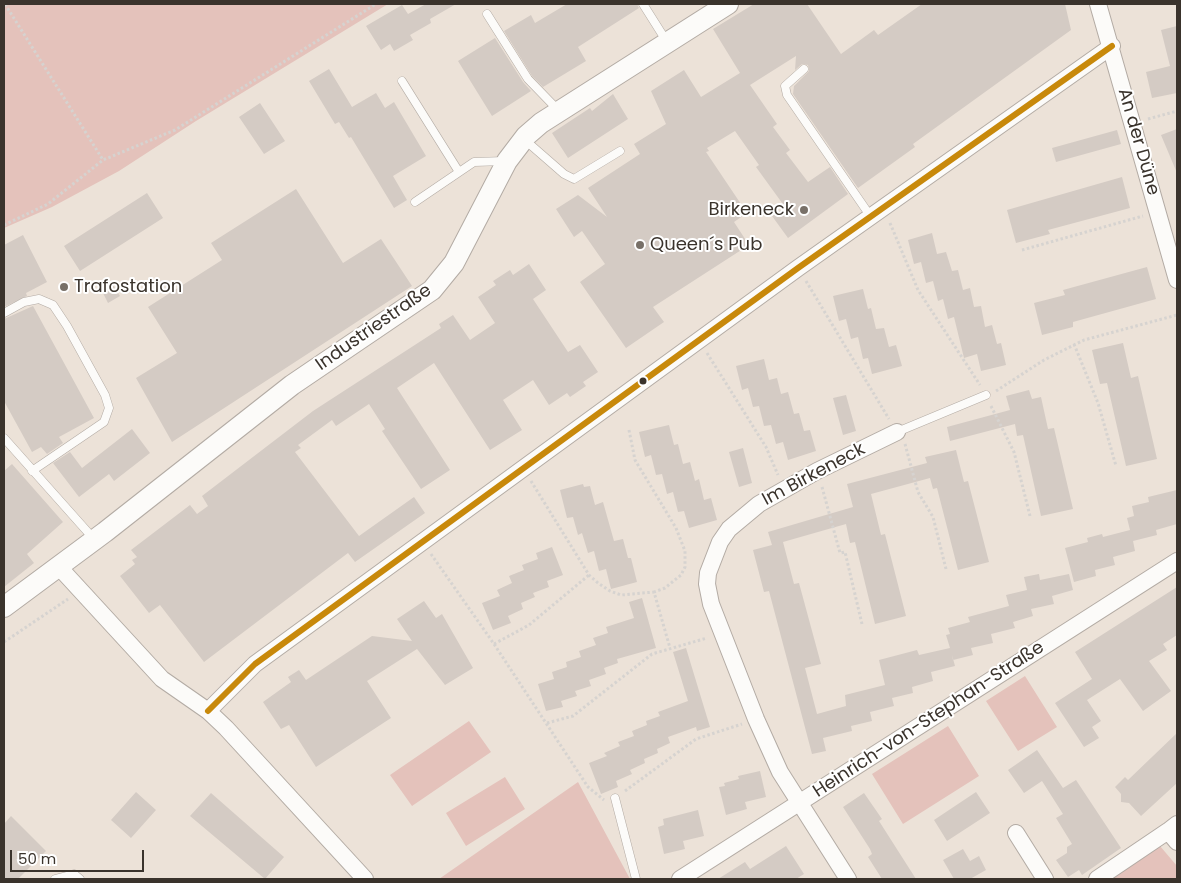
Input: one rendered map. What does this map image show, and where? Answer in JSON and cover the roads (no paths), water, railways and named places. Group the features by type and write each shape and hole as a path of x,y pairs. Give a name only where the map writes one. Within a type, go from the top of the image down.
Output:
{"street":[{"name":"Industriestraße","path":"4,607 95,540 292,385 432,290 445,276 462,248 507,161 523,139 541,123 559,111 728,4"},
{"name":"An der Düne","path":"1098,4 1112,46 1177,280"},
{"path":"208,711 256,664 422,541 798,268 1112,46"},
{"name":"Im Birkeneck","path":"848,879 780,772 756,718 708,594 708,573 713,557 729,529 759,504 817,471 899,431"},
{"name":"Heinrich-von-Stephan-Straße","path":"680,879 1177,561"},
{"path":"59,567 162,679 208,711 226,728 365,879"},
{"path":"1097,879 1174,832"},
{"path":"1016,833 1045,879"}],"lane":[{"path":"643,4 666,42"},
{"path":"487,14 528,78 559,111"},
{"path":"804,69 785,86 787,95 878,213"},
{"path":"402,81 459,172"},
{"path":"523,139 564,174 574,178 620,151"},
{"path":"415,202 474,162 507,161"},
{"path":"4,313 24,302 39,299 53,305 67,326 105,395 109,408 104,422 32,471"},
{"name":"Im Birkeneck","path":"899,431 986,395"},
{"path":"4,438 95,540"},
{"path":"615,798 636,879"},
{"path":"55,879 74,874 80,879"}],"place":[{"name":"Birkeneck","path":"804,210"},
{"name":"Queen´s Pub","path":"640,245"},
{"name":"Trafostation","path":"64,287"}]}
